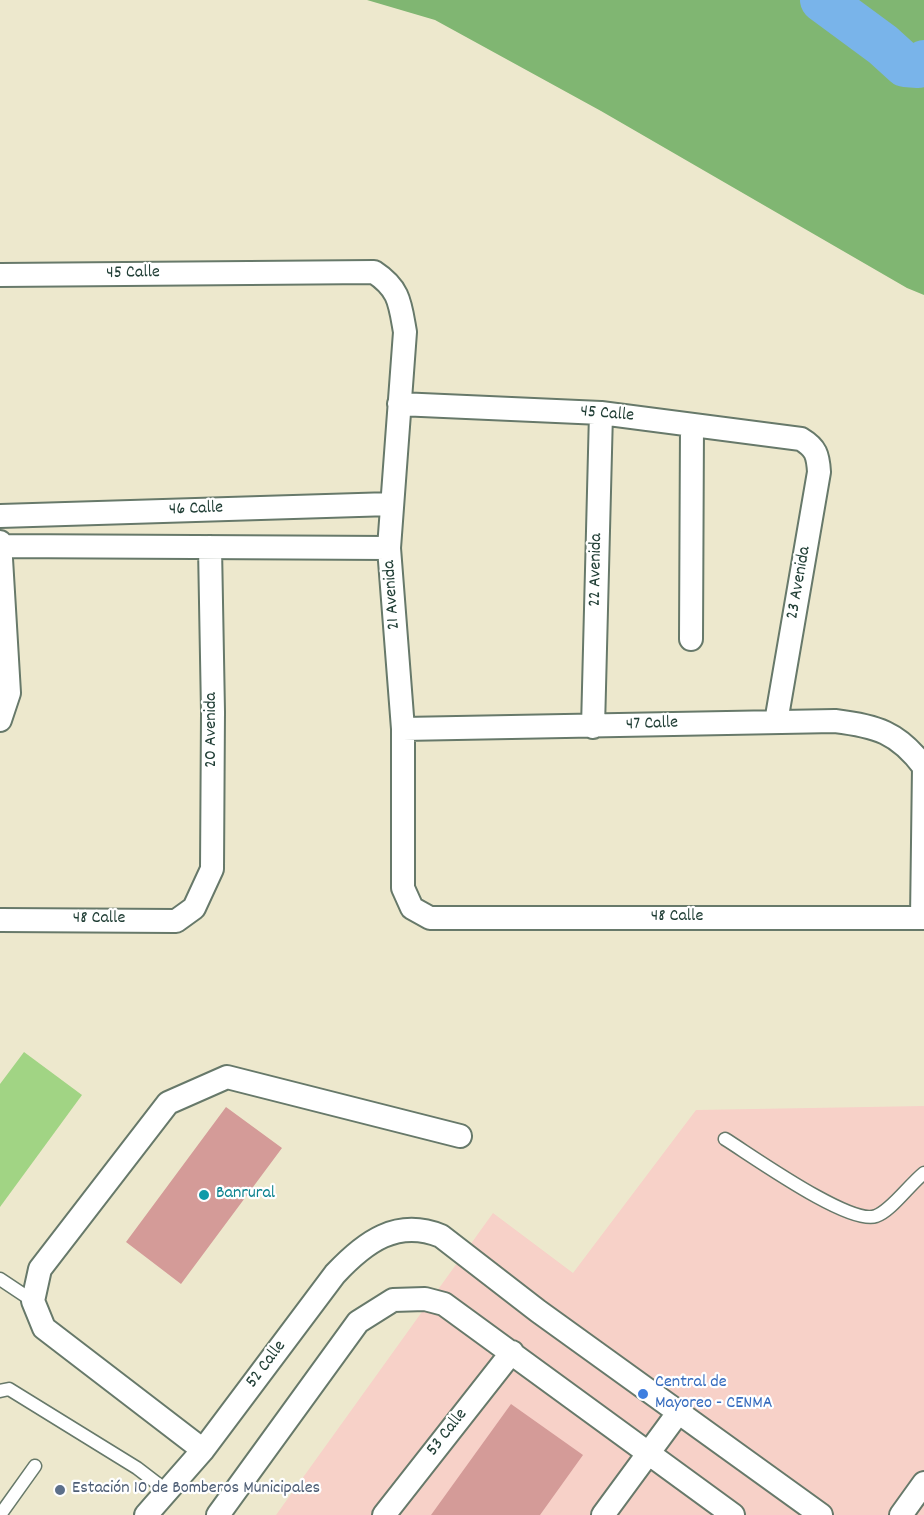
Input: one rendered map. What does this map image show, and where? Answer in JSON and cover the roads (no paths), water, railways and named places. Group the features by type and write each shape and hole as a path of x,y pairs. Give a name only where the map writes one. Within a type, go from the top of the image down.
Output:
{"street":[{"name":"45 Calle","path":"0,275 374,272"},
{"name":"21 Avenida","path":"374,272 389,282 398,297 405,332 389,548 404,729 404,888 412,908 430,918"},
{"name":"45 Calle","path":"399,404 601,414 801,439 811,446"},
{"name":"22 Avenida","path":"593,727 601,414"},
{"path":"691,639 692,425"},
{"name":"23 Avenida","path":"776,722 819,472 817,454 811,446"},
{"name":"46 Calle","path":"0,516 391,504"},
{"name":"46 Calle","path":"0,544 210,548 389,548"},
{"path":"0,544 9,693 0,719"},
{"name":"20 Avenida","path":"194,908 212,869 213,701 210,548"},
{"name":"47 Calle","path":"404,729 835,721 871,725 897,738 912,751 924,767 923,918"},
{"name":"48 Calle","path":"0,920 176,921 194,908"},
{"name":"48 Calle","path":"430,918 923,918"},
{"path":"203,1450 44,1328 33,1301 40,1269 168,1103 227,1077 460,1136"},
{"name":"52 Calle","path":"146,1515 203,1450 335,1274 370,1241 399,1231 423,1228 441,1236 538,1311 821,1515"},
{"path":"218,1515 358,1322 393,1300 425,1299 444,1304 733,1515"},
{"name":"53 Calle","path":"384,1515 512,1352"},
{"path":"603,1515 678,1413"},
{"path":"901,1515 924,1483"}],"lane":[{"path":"725,1139 827,1202 847,1213 866,1218 877,1216 887,1209 924,1173"},
{"path":"0,1279 33,1301"},
{"path":"0,1391 9,1389 137,1468 167,1491"},
{"path":"0,1515 35,1466"}],"waterway":[{"path":"822,0 883,45 905,65 918,66 924,62"}],"place":[{"name":"Banrural","path":"204,1195"},
{"name":"Central de Mayoreo - CENMA","path":"643,1394"},
{"name":"Estación 10 de Bomberos Municipales","path":"60,1490"}]}
